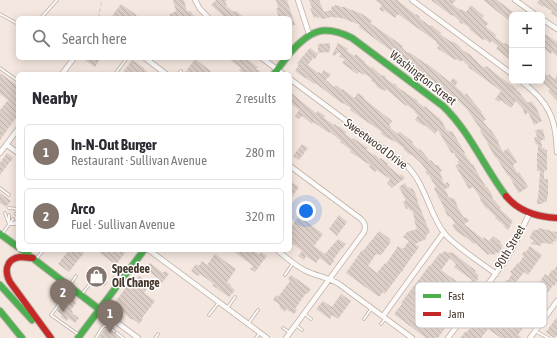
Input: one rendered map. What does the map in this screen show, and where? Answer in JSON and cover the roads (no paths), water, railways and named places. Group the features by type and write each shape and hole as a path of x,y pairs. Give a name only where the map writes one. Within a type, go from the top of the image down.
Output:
{"main road":[{"name":"Washington Street","path":"309,34 322,30 328,30 340,32 352,38 451,113 460,124 504,193 514,205 529,214 544,218 557,218"},
{"path":"292,50 309,34"},
{"path":"276,72 285,60"},
{"path":"1,234 16,245"},
{"path":"25,252 99,309"},
{"path":"79,337 142,252"},
{"path":"34,259 17,257 7,265 6,274 12,285 51,338"},
{"path":"0,285 46,338"},
{"path":"0,311 22,338"}],"street":[{"path":"195,0 206,16"},
{"path":"298,0 309,34"},
{"path":"412,0 509,72"},
{"path":"515,0 532,12"},
{"path":"545,21 557,29"},
{"path":"64,72 72,60"},
{"path":"148,60 163,72"},
{"path":"264,60 276,72"},
{"name":"Sweetwood Drive","path":"292,80 408,167 419,181 444,232 454,243 496,274"},
{"path":"525,84 537,94 549,110 555,129 557,152"},
{"path":"0,153 16,132"},
{"path":"7,144 16,151"},
{"path":"287,337 366,228 361,219 292,167"},
{"name":"90th Street","path":"490,282 511,252 529,214"},
{"path":"384,317 444,232"},
{"path":"152,252 267,338"},
{"path":"280,252 307,271 329,279 344,287 412,338"},
{"path":"547,315 557,302"},
{"path":"99,309 138,338"},
{"name":"90th Street","path":"448,338 456,328"},
{"path":"530,338 537,328"}],"lane":[{"path":"43,16 58,0"},
{"path":"0,14 16,23"},
{"path":"116,72 126,60"},
{"path":"0,68 16,80"},
{"path":"0,188 9,195"},
{"path":"9,208 16,210"},
{"path":"5,213 9,224"},
{"path":"8,215 9,224"},
{"path":"1,234 13,219"},
{"path":"9,224 16,223"},
{"path":"34,259 42,252"},
{"path":"284,275 294,262"},
{"path":"76,276 51,315 79,337"},
{"path":"114,278 120,282"},
{"path":"82,295 89,285"},
{"path":"227,308 235,298"},
{"path":"209,315 219,302"},
{"path":"364,319 372,308"},
{"path":"248,324 258,310"},
{"path":"304,314 311,319"},
{"path":"381,324 384,317"},
{"path":"296,324 302,330"},
{"path":"96,338 103,327 107,326 114,331"},
{"path":"283,328 287,337"},
{"path":"535,331 548,338"},
{"path":"256,338 260,332"},
{"path":"116,333 123,338"},
{"path":"155,338 158,334"}],"place":[{"name":"Speedee Oil Change","path":"96,276"},
{"name":"Arco","path":"63,312"},
{"name":"In-N-Out Burger","path":"110,333"}]}
